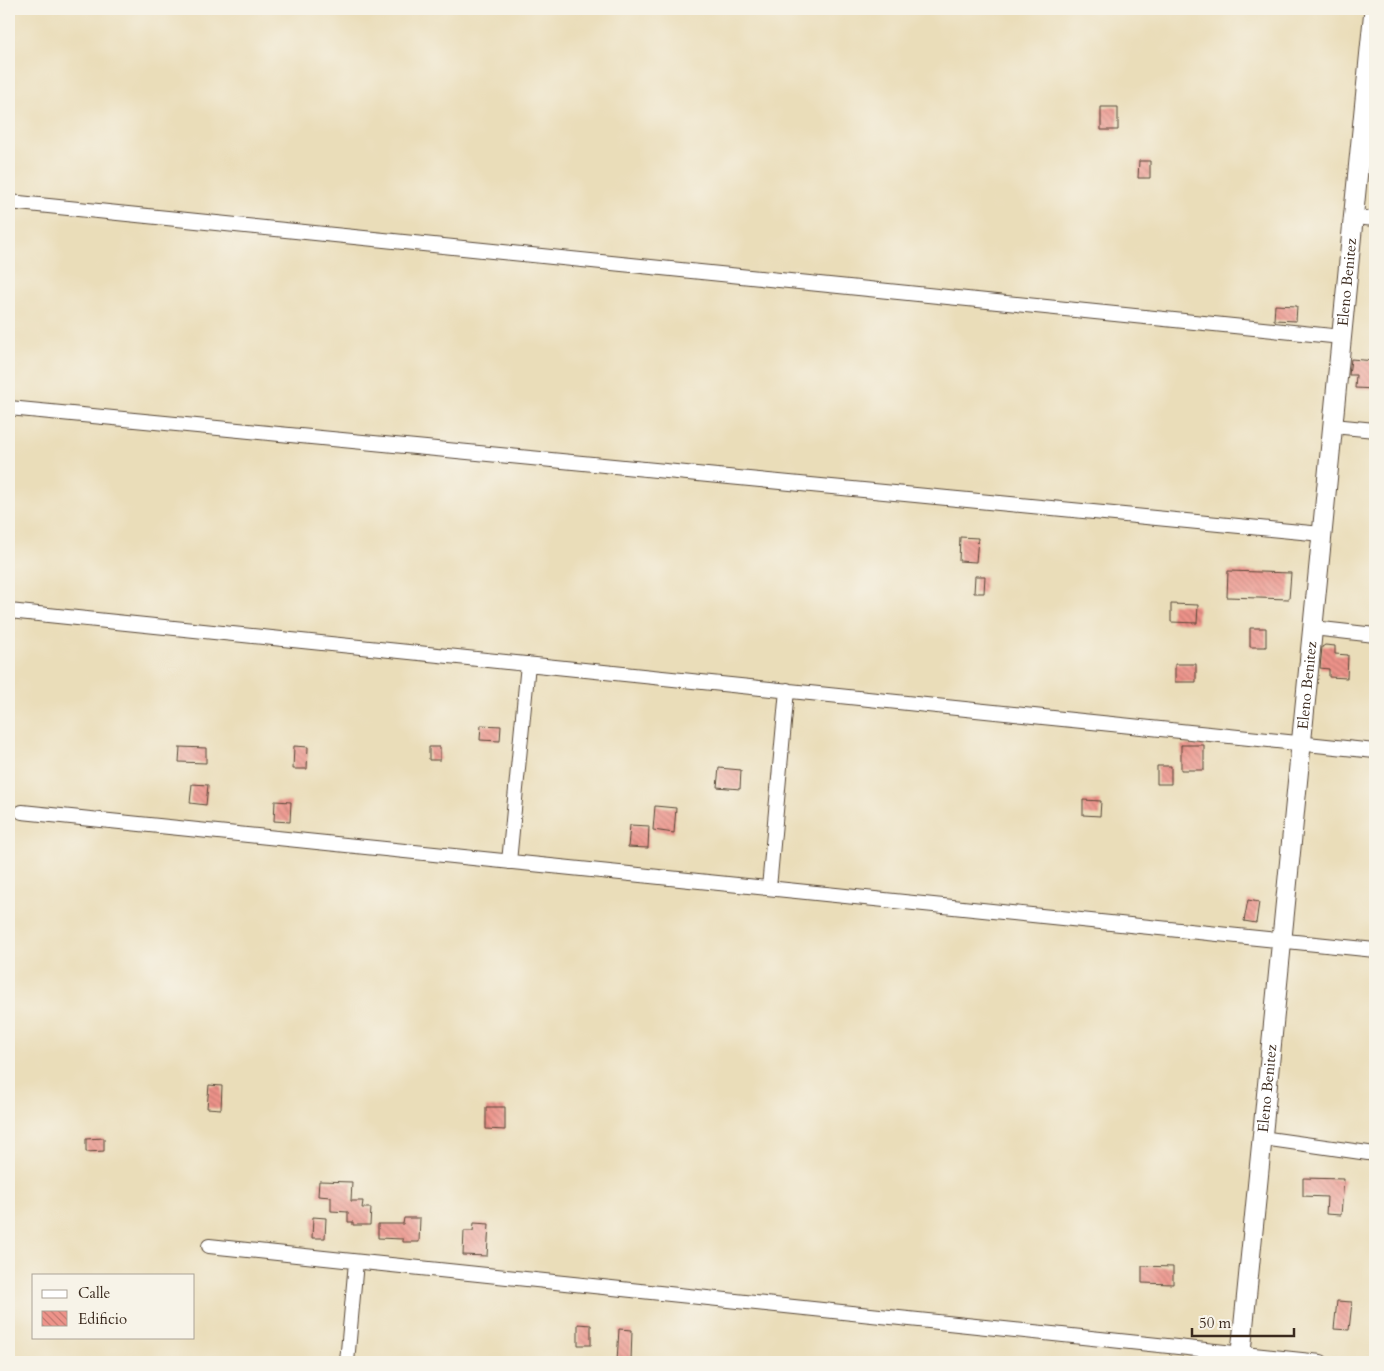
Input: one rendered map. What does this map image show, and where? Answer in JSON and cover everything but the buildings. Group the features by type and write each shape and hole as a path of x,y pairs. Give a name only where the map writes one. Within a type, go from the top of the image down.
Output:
{"street":[{"name":"Eleno Benitez","path":"1240,1358 1374,11"},
{"path":"9,202 1342,337"},
{"path":"1354,217 1375,219"},
{"path":"9,408 1322,534"},
{"path":"1333,426 1375,430"},
{"path":"9,611 1375,750"},
{"path":"1313,628 1375,635"},
{"path":"509,862 528,664"},
{"path":"769,888 787,690"},
{"path":"22,812 1375,950"},
{"path":"1262,1138 1375,1154"},
{"path":"209,1246 1240,1358 1321,1362"},
{"path":"347,1362 356,1262"}]}
